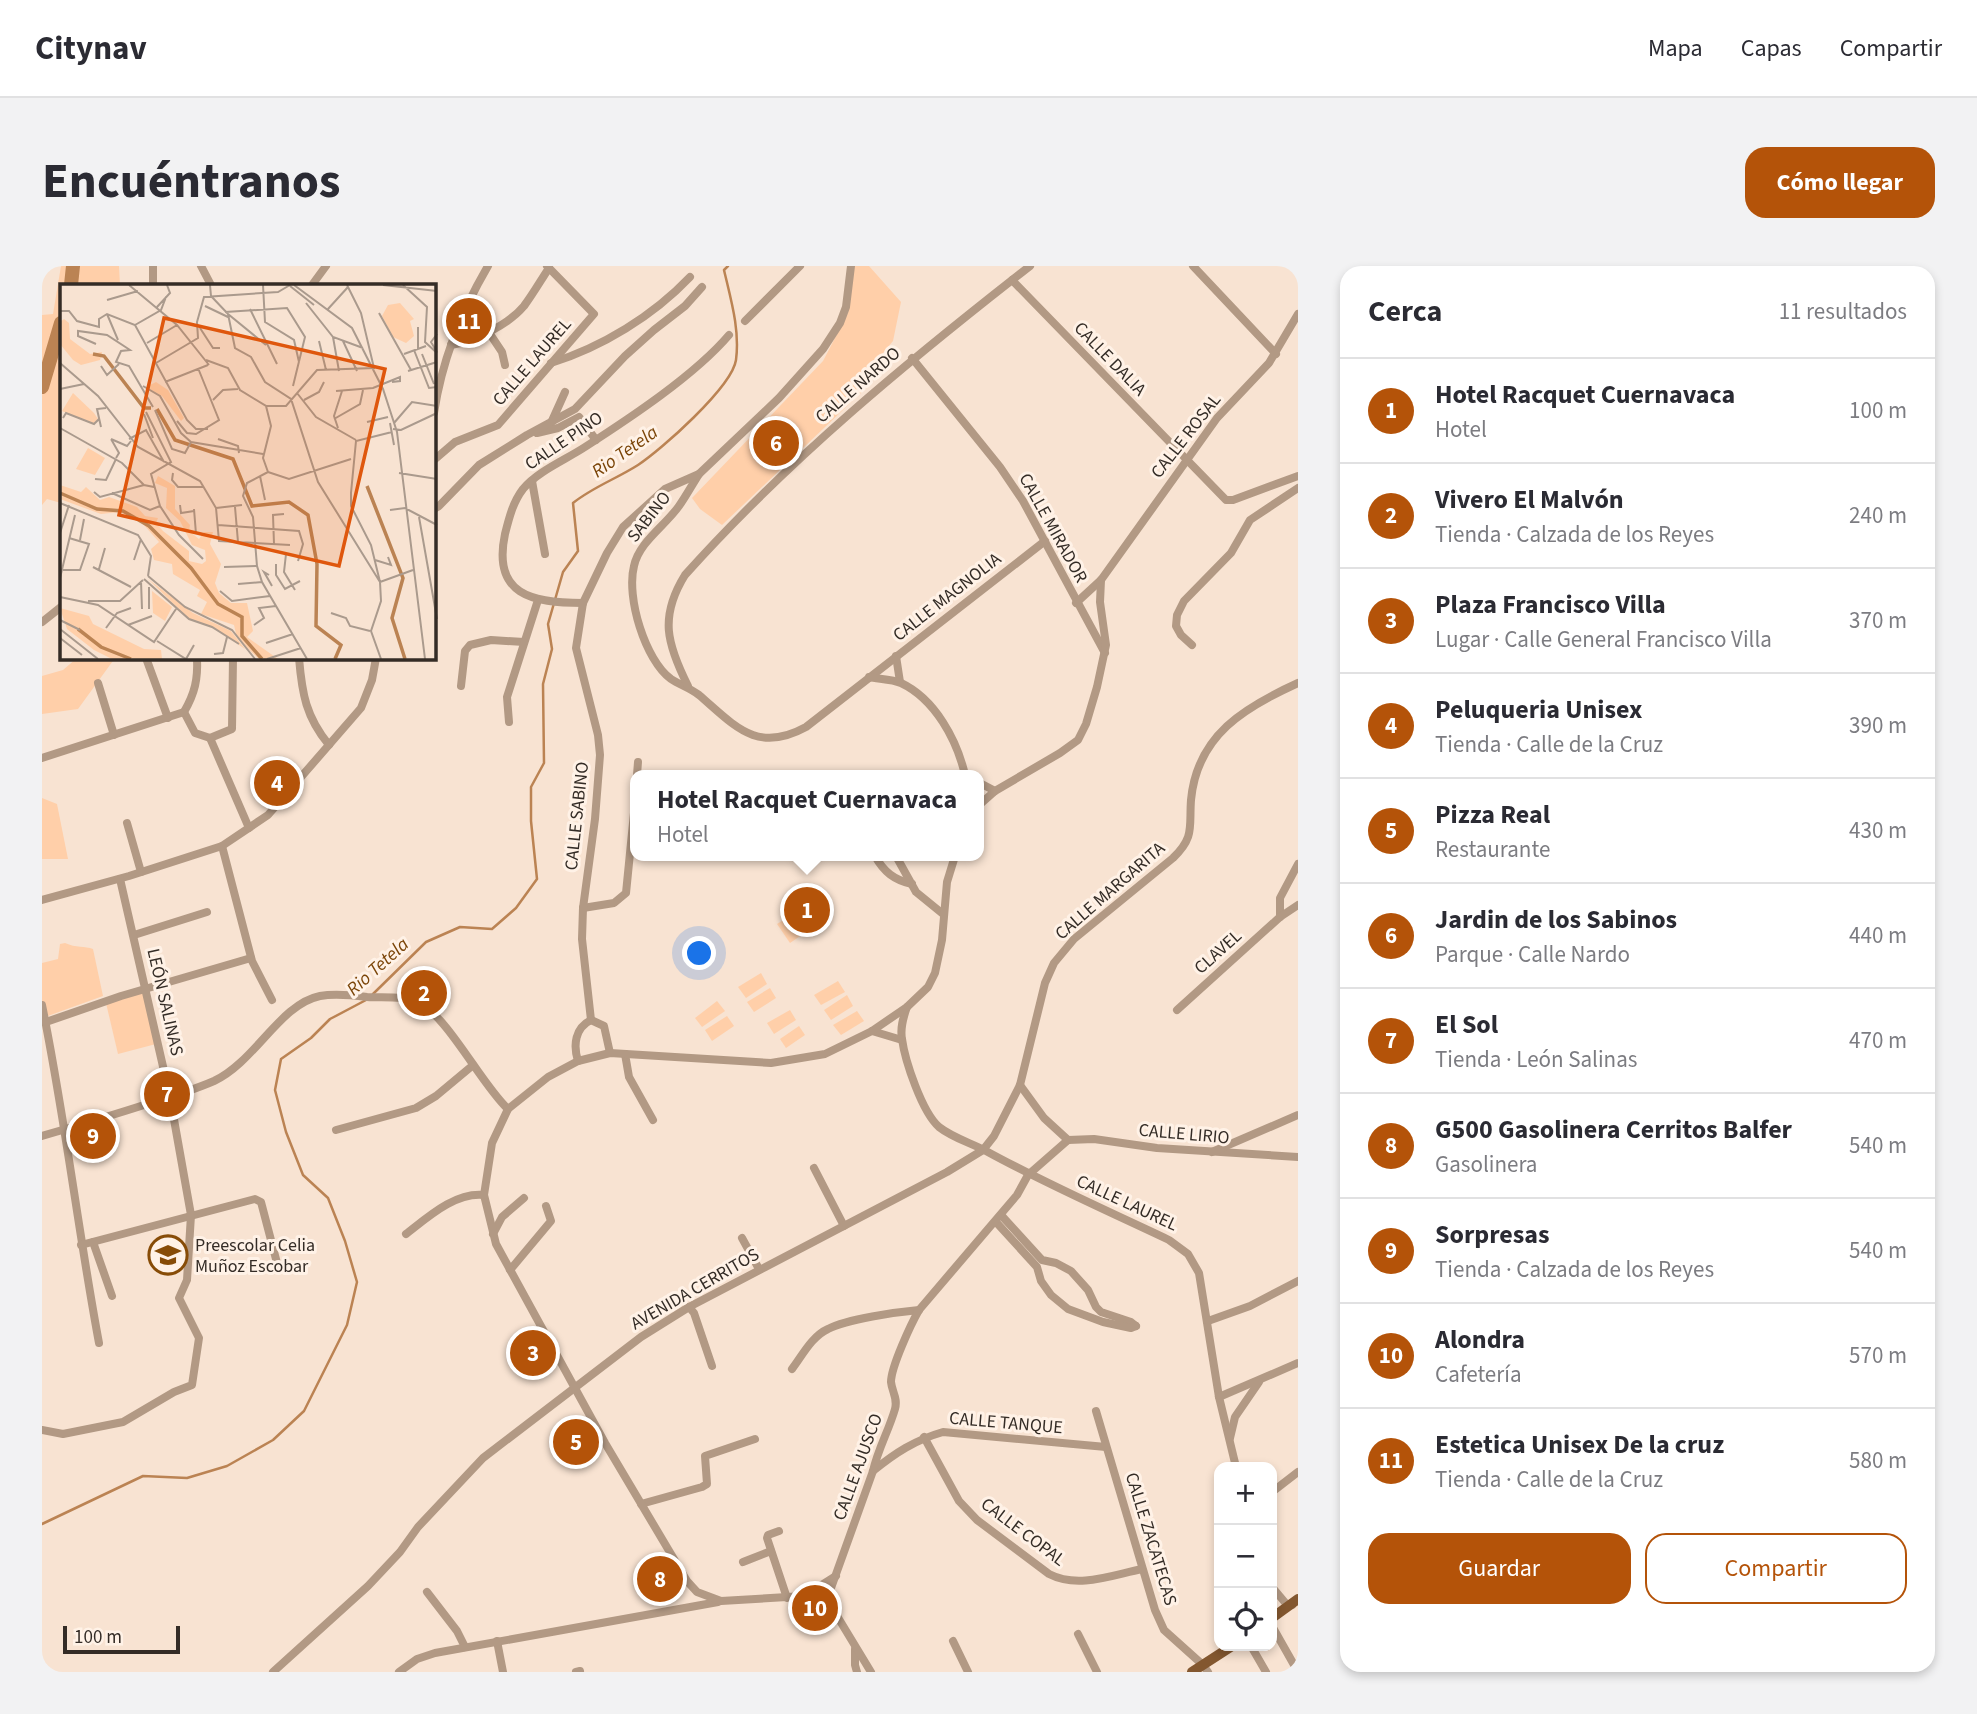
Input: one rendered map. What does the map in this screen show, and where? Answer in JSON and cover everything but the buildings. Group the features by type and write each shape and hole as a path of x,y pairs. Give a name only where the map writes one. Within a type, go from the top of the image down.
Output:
{"main road":[{"path":"1277,1615 1295,1603"},
{"path":"1192,1672 1205,1668 1226,1651"}],"street":[{"path":"153,266 153,284"},
{"path":"201,266 210,284"},
{"path":"313,284 326,266"},
{"path":"436,400 459,322 488,266"},
{"path":"745,321 800,266"},
{"name":"CALLE SABINO","path":"610,1054 604,1026 591,1020 582,939 600,755 598,735 576,648 583,603 623,527 665,489 699,474 779,398 823,349 840,323 846,307 851,266"},
{"name":"CALLE NARDO","path":"688,686 671,647 668,612 675,591 685,575 791,464 912,358 1030,266"},
{"path":"1194,266 1276,354"},
{"path":"451,345 470,340 512,317 524,305 548,267"},
{"name":"CALLE LAUREL","path":"436,458 455,442 498,425 594,314 548,267"},
{"path":"550,363 585,351 613,336 677,291 690,277"},
{"name":"CALLE DALIA","path":"1012,280 1228,501 1298,476"},
{"path":"436,508 479,465 575,409 625,356 653,330 678,313 702,286"},
{"name":"CALLE ROSAL","path":"1076,603 1101,580 1217,418 1276,354 1298,314"},
{"path":"488,331 502,352 505,365"},
{"name":"CALLE PINO","path":"583,603 540,600 520,592 507,578 502,561 504,540 517,497 531,481 596,440 680,379 729,335"},
{"name":"CALLE MIRADOR","path":"912,358 1000,467 1023,501 1105,653"},
{"path":"551,423 565,392"},
{"path":"527,435 555,429 579,417 596,440"},
{"name":"SABINO","path":"688,686 670,678 651,657 638,621 633,586 634,566 643,547 678,507 699,474"},
{"path":"531,481 545,554"},
{"path":"1192,645 1176,626 1177,615 1184,601 1231,553 1250,520 1298,488"},
{"name":"CALLE MAGNOLIA","path":"688,686 747,733 758,738 772,739 789,736 806,727 1045,541"},
{"path":"984,801 995,791 1078,740 1086,724 1105,653 1106,640 1100,602 1101,580"},
{"path":"509,722 507,697 540,600"},
{"path":"42,622 60,608"},
{"path":"461,686 465,651 470,645 491,640 524,642"},
{"path":"896,656 900,682"},
{"path":"147,660 168,718"},
{"path":"42,758 184,712 193,696 198,678 197,660"},
{"path":"184,712 195,733 210,738 232,729 233,660"},
{"path":"299,660 305,703 311,720 329,745"},
{"path":"42,900 120,879 222,846 276,809 361,708 372,680 376,660"},
{"path":"660,667 676,661"},
{"path":"869,677 900,682 917,695 942,720 957,746 965,770"},
{"path":"98,683 114,735"},
{"name":"CALLE MARGARITA","path":"983,1150 994,1136 1020,1085 1045,982 1054,963 1074,939 1173,858 1185,845 1190,833 1191,799 1195,780 1214,738 1229,722 1251,707 1298,683"},
{"path":"210,738 249,828"},
{"path":"638,762 638,770"},
{"path":"984,785 995,791"},
{"path":"127,823 141,872"},
{"path":"222,846 251,958 272,1000"},
{"path":"583,908 614,903 626,893 630,849"},
{"path":"879,861 887,873 912,884"},
{"path":"899,861 925,902 943,914"},
{"path":"721,1601 697,1592 687,1581 640,1504 510,1270 493,1234 484,1195 489,1152 508,1109 548,1077 578,1061 610,1054 625,1054 771,1063 825,1054 872,1031 907,1007 928,987 935,973 942,940 947,881 953,861"},
{"path":"1280,917 1280,898 1298,864"},
{"name":"LEÓN SALINAS","path":"42,1430 63,1434 123,1422 147,1406 192,1385 199,1338 179,1298 187,1280 191,1215 170,1097 120,879"},
{"name":"CLAVEL","path":"1177,1010 1280,917 1298,905"},
{"path":"134,935 207,912"},
{"path":"46,1022 251,958"},
{"path":"42,1136 217,1080 236,1068 300,1003 320,996 338,994 415,1000 443,1023 472,1066 508,1109"},
{"path":"42,1005 99,1343"},
{"name":"CALLE LAUREL","path":"907,1007 902,1040 915,1083 936,1125 1028,1175 1180,1246 1188,1254 1199,1273 1219,1397 1236,1462"},
{"path":"578,1061 575,1048 577,1034 585,1023 591,1020"},
{"path":"872,1031 902,1040"},
{"path":"625,1054 629,1077 653,1120"},
{"path":"336,1130 416,1108 436,1096 472,1066"},
{"path":"1020,1085 1044,1118 1068,1140"},
{"path":"1212,1152 1298,1115"},
{"name":"CALLE LIRIO","path":"1068,1140 1094,1139 1157,1148 1298,1157"},
{"name":"CALLE AJUSCO","path":"826,1602 896,1406 892,1380 904,1343 919,1310 998,1219 1017,1195 1028,1175 1068,1140"},
{"name":"AVENIDA CERRITOS","path":"273,1672 375,1579 418,1527 484,1458 641,1337 689,1307 947,1172 983,1150"},
{"path":"814,1168 844,1226"},
{"path":"406,1234 452,1202 472,1195 484,1195"},
{"path":"493,1234 502,1217 524,1198"},
{"path":"81,1245 259,1199 276,1263"},
{"path":"510,1270 551,1222 546,1206"},
{"path":"998,1219 1039,1264 1041,1281 1051,1295 1068,1309 1087,1318 1131,1328 1136,1326 1132,1322 1107,1315 1096,1307 1088,1290 1071,1271 1056,1263 1039,1264"},
{"path":"742,1238 760,1269"},
{"path":"93,1242 112,1296"},
{"path":"1208,1321 1250,1306 1298,1281"},
{"path":"689,1307 694,1313 712,1366"},
{"path":"1087,1318 1093,1315 1096,1307"},
{"path":"792,1369 810,1344 828,1328 919,1310"},
{"path":"1219,1397 1298,1363"},
{"path":"1230,1441 1235,1417 1259,1381"},
{"name":"CALLE ZACATECAS","path":"1096,1412 1155,1610 1164,1630 1205,1668"},
{"name":"CALLE TANQUE","path":"873,1471 905,1447 924,1437 943,1432 1106,1447"},
{"name":"CALLE COPAL","path":"924,1437 959,1501 977,1520 1049,1574 1063,1581 1076,1582 1142,1569"},
{"path":"640,1504 702,1487 707,1484 708,1479 705,1456 755,1439"},
{"path":"1277,1488 1298,1472"},
{"path":"779,1531 767,1536 787,1598"},
{"path":"743,1562 771,1551"},
{"path":"804,1596 835,1576"},
{"path":"1273,1588 1295,1603"},
{"path":"427,1592 457,1631 465,1647"},
{"path":"399,1672 417,1659 465,1647 721,1601 804,1596 813,1596 826,1602 843,1624 855,1649 871,1672"},
{"path":"1078,1634 1097,1672"},
{"path":"1277,1635 1298,1672"},
{"path":"497,1641 503,1672"},
{"path":"953,1641 968,1672"},
{"path":"855,1649 855,1665 862,1670"},
{"path":"1254,1651 1266,1672"}],"shaded area":[{"path":"61,266 119,266 120,284 60,284 60,503 47,499 42,505 42,315 53,314"},
{"path":"853,266 869,266 901,302 893,341 860,381 865,389 722,525 700,509 692,498 823,361 848,313"},
{"path":"75,660 114,660 78,709 42,714 42,676 63,670"},
{"path":"42,798 57,804 68,859 42,859"},
{"path":"796,912 809,930 790,943 777,924"},
{"path":"60,944 93,949 103,996 45,1017 42,1002 42,963 58,959"},
{"path":"761,973 767,984 746,998 738,987"},
{"path":"838,981 845,992 821,1005 814,995"},
{"path":"770,988 776,998 754,1012 747,1002"},
{"path":"144,992 156,1044 118,1054 106,1003"},
{"path":"847,995 853,1006 831,1020 824,1010"},
{"path":"717,1001 725,1011 702,1027 695,1018"},
{"path":"790,1010 796,1020 774,1034 767,1023"},
{"path":"857,1011 864,1021 841,1035 833,1025"},
{"path":"727,1016 734,1026 712,1041 705,1030"},
{"path":"799,1026 805,1035 786,1048 780,1039"}],"waterway":[{"path":"71,284 73,266"},
{"name":"Rio Tetela","path":"373,994 426,942 460,927 492,929 516,908 537,879 531,821 531,787 544,763 543,684 552,649 548,624 563,572 578,551 573,503 638,465 662,446 694,417 732,372 736,360 737,337 724,270 728,266"},
{"path":"42,387 60,326"},
{"name":"Rio Tetela","path":"42,1524 143,1476 187,1478 227,1466 273,1440 304,1411 347,1325 357,1282 328,1198 303,1175 286,1132 275,1090 281,1059 311,1038 330,1019 366,1000"}],"place":[{"name":"Estetica Unisex De la cruz","path":"469,321"},
{"name":"Jardin de los Sabinos","path":"776,443"},
{"name":"Peluqueria Unisex","path":"277,783"},
{"name":"Hotel Racquet Cuernavaca","path":"807,910"},
{"name":"Vivero El Malvón","path":"424,993"},
{"name":"El Sol","path":"167,1094"},
{"name":"Sorpresas","path":"93,1136"},
{"name":"Preescolar Celia Muñoz Escobar","path":"168,1255"},
{"name":"Plaza Francisco Villa","path":"533,1353"},
{"name":"Pizza Real","path":"576,1442"},
{"name":"G500 Gasolinera Cerritos Balfer","path":"660,1579"},
{"name":"Alondra","path":"815,1608"}]}
